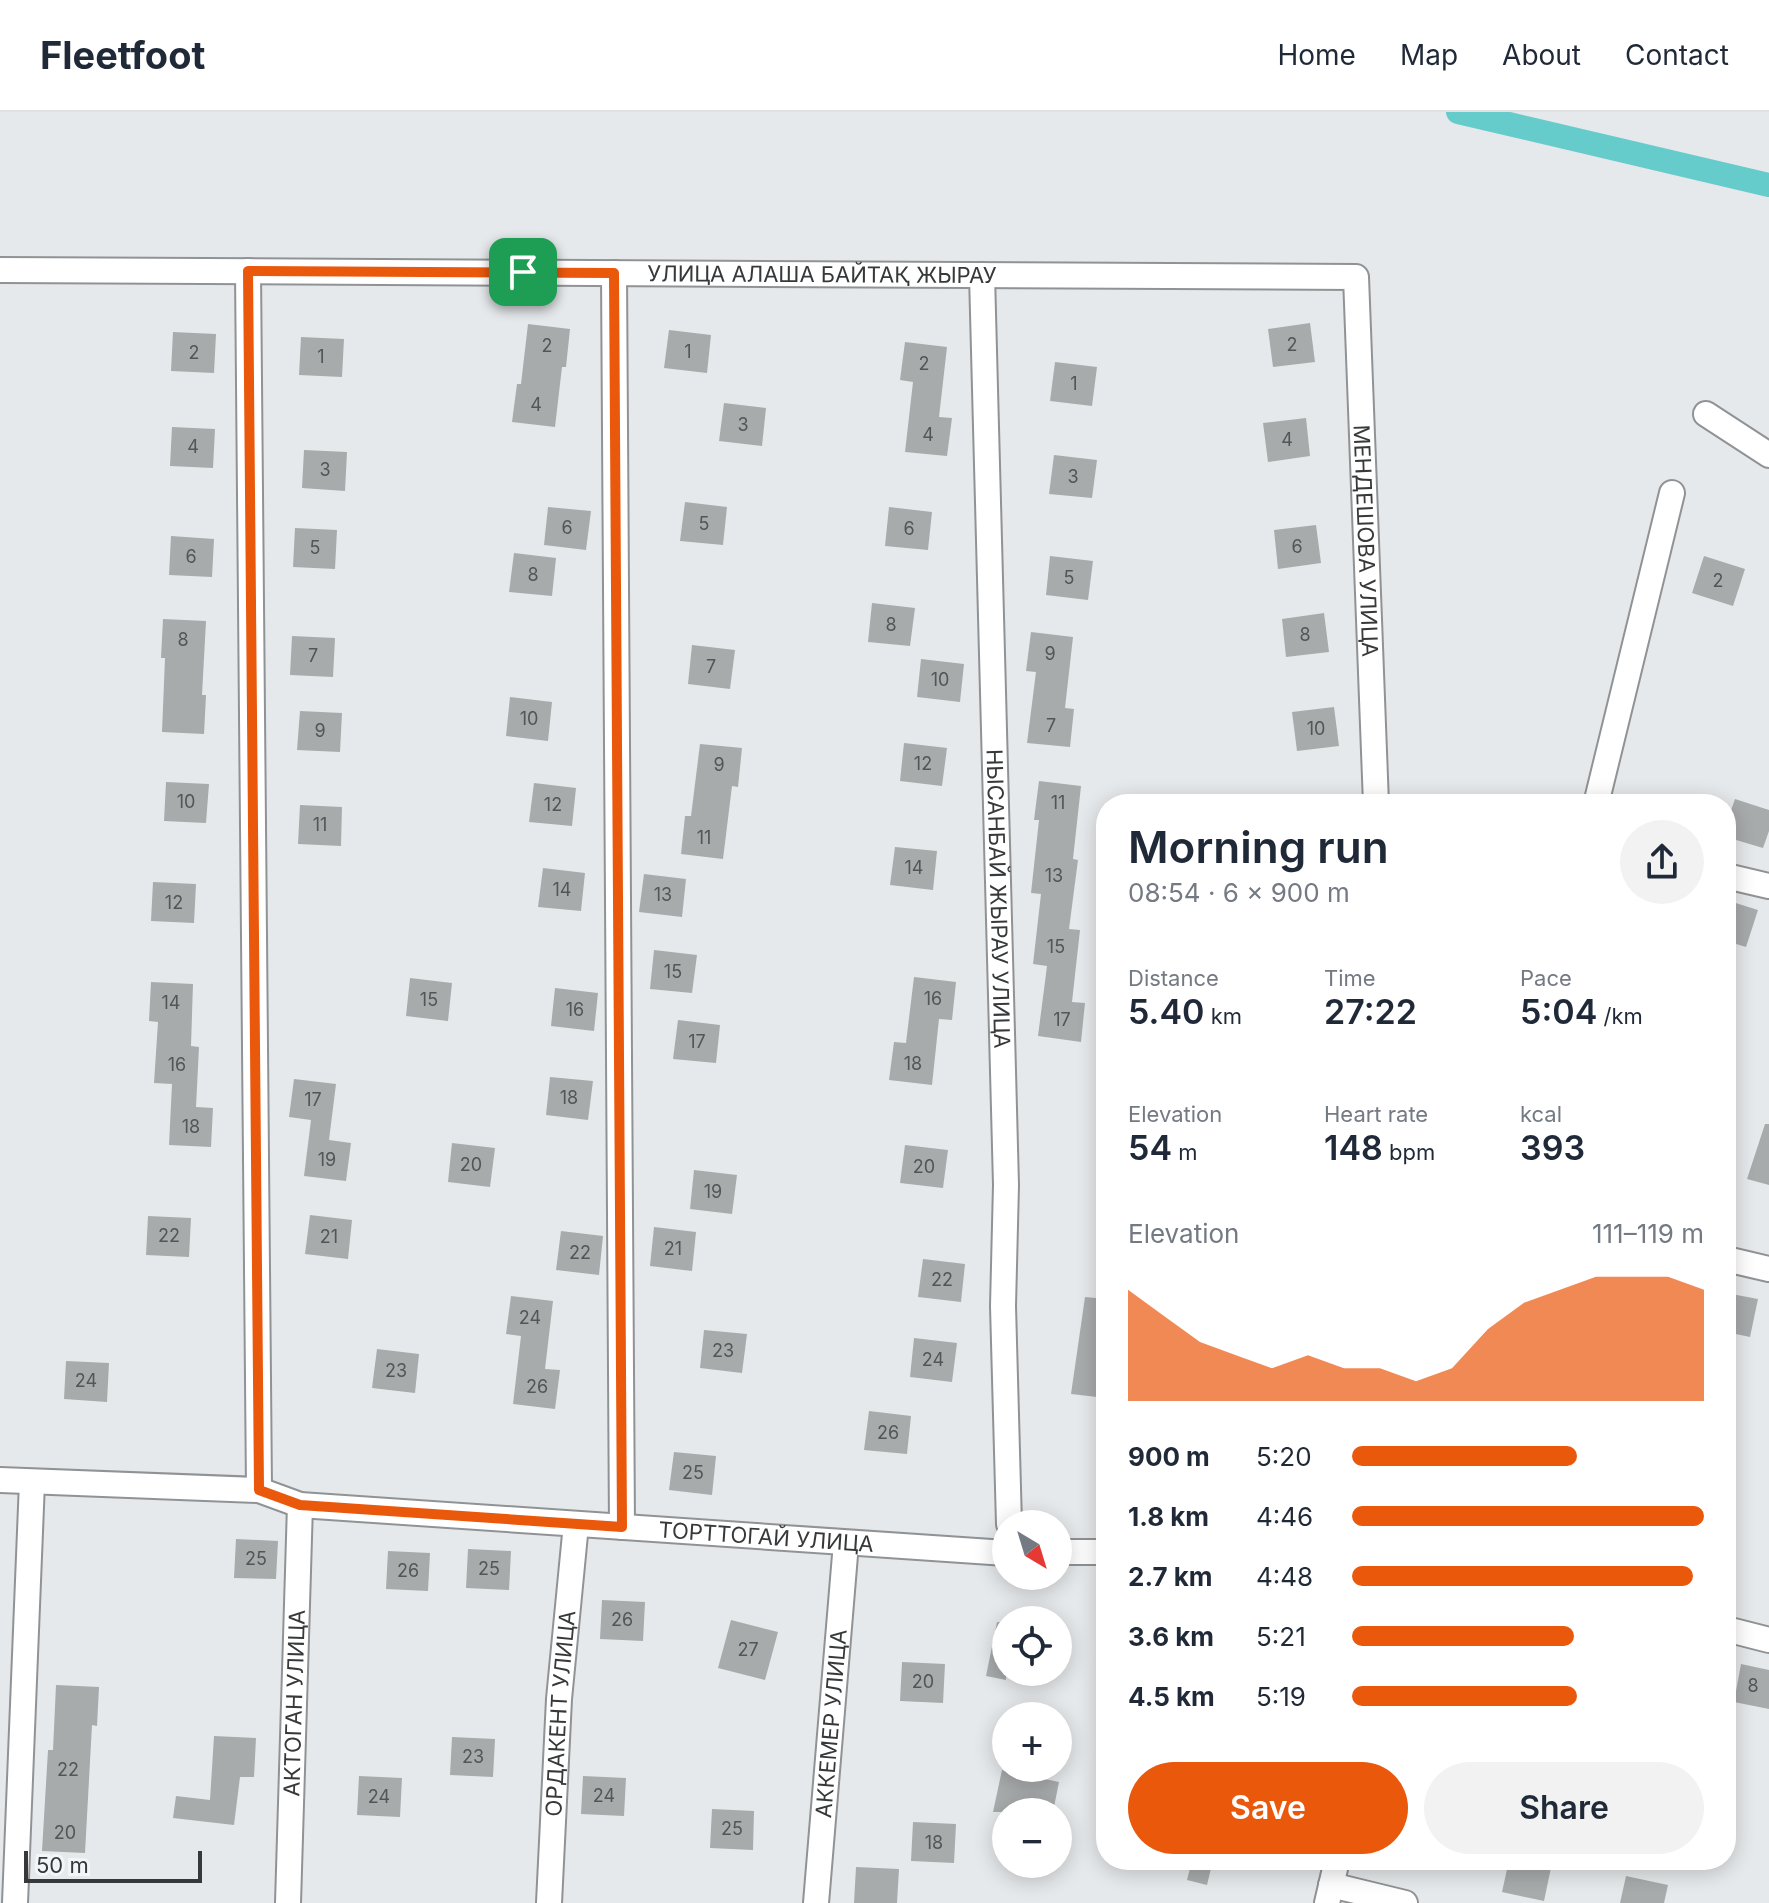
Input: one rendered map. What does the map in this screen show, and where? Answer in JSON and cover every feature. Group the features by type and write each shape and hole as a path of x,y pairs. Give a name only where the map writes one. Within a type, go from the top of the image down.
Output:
{"street":[{"name":"УЛИЦА АЛАША БАЙТАҚ ЖЫРАУ","path":"0,270 1356,277"},
{"path":"248,271 259,1490"},
{"path":"614,273 622,1527"},
{"name":"НЫСАНБАЙ ЖЫРАУ УЛИЦА","path":"982,275 1006,1185 1003,1306 1009,1510"},
{"name":"МЕНДЕШОВА УЛИЦА","path":"1356,277 1376,794"},
{"path":"1706,414 1769,455"},
{"path":"1598,794 1672,493"},
{"path":"1736,878 1769,886"},
{"path":"1736,1261 1769,1269"},
{"name":"ТОРТТОГАЙ УЛИЦА","path":"0,1480 259,1490 300,1505 992,1552"},
{"path":"15,1903 32,1482"},
{"name":"АКТОГАН УЛИЦА","path":"288,1903 300,1505"},
{"name":"ОРДАКЕНТ УЛИЦА","path":"549,1903 559,1699 576,1524"},
{"name":"АККЕМЕР УЛИЦА","path":"816,1903 846,1543"},
{"path":"1072,1552 1096,1552"},
{"path":"1736,1632 1769,1640"},
{"path":"1335,1870 1329,1894 1405,1903"}],"building":[{"path":"1310,323 1315,362 1273,367 1268,329"},
{"path":"528,324 570,329 555,427 512,422 517,384 521,384"},
{"path":"669,330 711,335 707,373 664,368"},
{"path":"173,332 216,334 214,373 171,371"},
{"path":"301,337 344,339 342,377 299,375"},
{"path":"905,342 947,347 939,417 952,418 947,456 905,452 913,382 900,380"},
{"path":"1055,362 1097,367 1092,406 1050,401"},
{"path":"724,403 766,408 762,446 719,441"},
{"path":"1306,418 1310,456 1268,462 1263,423"},
{"path":"172,427 215,429 213,468 170,466"},
{"path":"304,450 347,452 345,491 302,488"},
{"path":"1054,455 1097,460 1092,498 1049,494"},
{"path":"685,502 727,507 723,545 680,541"},
{"path":"548,507 591,511 586,550 544,545"},
{"path":"889,507 932,512 928,550 885,546"},
{"path":"1316,525 1321,563 1278,569 1274,530"},
{"path":"295,528 337,530 335,569 293,567"},
{"path":"171,536 214,539 212,577 169,575"},
{"path":"514,553 556,558 552,596 509,592"},
{"path":"1050,556 1093,561 1088,600 1046,595"},
{"path":"1704,556 1745,569 1733,606 1692,593"},
{"path":"872,603 915,608 910,646 868,642"},
{"path":"1324,613 1329,652 1286,657 1282,619"},
{"path":"163,619 206,621 202,695 206,695 204,734 162,732"},
{"path":"1031,632 1073,637 1065,708 1074,709 1070,747 1027,743 1036,672 1026,671"},
{"path":"292,636 335,638 333,677 290,675"},
{"path":"692,645 735,650 730,689 688,684"},
{"path":"921,659 964,664 960,702 917,697"},
{"path":"510,697 552,702 548,741 506,736"},
{"path":"1334,707 1339,746 1297,751 1292,712"},
{"path":"300,711 342,713 340,752 297,750"},
{"path":"904,743 947,748 942,786 900,781"},
{"path":"700,744 742,748 738,787 732,786 723,859 681,854 685,816 691,816"},
{"path":"1039,781 1081,786 1073,859 1078,860 1069,929 1080,930 1072,1002 1085,1003 1081,1042 1038,1036 1047,966 1033,964 1041,894 1031,893 1039,820 1034,820"},
{"path":"166,782 209,784 206,823 164,821"},
{"path":"534,783 576,788 572,826 529,822"},
{"path":"1736,799 1769,810 1769,831 1763,848 1736,840"},
{"path":"300,805 342,807 341,846 298,844"},
{"path":"895,847 937,851 933,890 890,885"},
{"path":"543,868 585,873 581,911 538,907"},
{"path":"644,874 686,879 682,917 639,912"},
{"path":"153,882 196,884 194,923 151,921"},
{"path":"1736,903 1758,910 1746,947 1736,944"},
{"path":"654,950 697,955 692,993 650,989"},
{"path":"914,977 956,982 952,1020 939,1019 932,1085 889,1080 894,1042 906,1043"},
{"path":"410,978 452,983 448,1021 406,1016"},
{"path":"151,982 193,984 191,1046 199,1047 196,1107 213,1108 211,1147 169,1145 172,1084 154,1083 158,1022 149,1021"},
{"path":"555,988 598,993 594,1031 551,1026"},
{"path":"678,1020 720,1025 716,1063 673,1059"},
{"path":"550,1077 593,1081 588,1120 546,1115"},
{"path":"294,1079 336,1084 329,1140 351,1143 346,1181 304,1176 311,1120 289,1117"},
{"path":"1765,1124 1769,1124 1769,1185 1747,1179"},
{"path":"452,1143 495,1148 490,1187 448,1182"},
{"path":"905,1145 948,1150 943,1188 900,1183"},
{"path":"694,1170 737,1175 732,1214 690,1209"},
{"path":"310,1215 352,1220 348,1259 305,1254"},
{"path":"148,1216 191,1218 189,1257 146,1255"},
{"path":"654,1227 696,1232 692,1271 650,1266"},
{"path":"561,1231 603,1236 599,1275 556,1270"},
{"path":"923,1259 965,1264 961,1302 918,1297"},
{"path":"1736,1295 1758,1299 1750,1337 1736,1334"},
{"path":"511,1296 553,1301 545,1369 560,1370 555,1409 513,1404 521,1336 506,1334"},
{"path":"1085,1297 1096,1298 1096,1397 1071,1394"},
{"path":"704,1330 747,1334 742,1373 700,1368"},
{"path":"914,1338 957,1343 952,1382 910,1377"},
{"path":"377,1349 419,1354 415,1393 372,1388"},
{"path":"66,1361 109,1363 107,1402 64,1399"},
{"path":"869,1411 911,1416 907,1454 864,1450"},
{"path":"674,1452 716,1456 712,1495 669,1490"},
{"path":"236,1539 278,1541 276,1579 234,1578"},
{"path":"468,1549 511,1551 509,1590 466,1588"},
{"path":"388,1551 430,1553 428,1591 386,1589"},
{"path":"602,1600 645,1602 643,1641 600,1639"},
{"path":"731,1620 778,1632 765,1680 718,1668"},
{"path":"992,1647 992,1677 986,1676"},
{"path":"902,1662 945,1664 943,1703 900,1701"},
{"path":"1741,1664 1769,1670 1769,1709 1736,1702"},
{"path":"56,1685 99,1687 97,1726 92,1725 85,1853 42,1851 48,1750 53,1750"},
{"path":"214,1736 256,1738 254,1777 240,1777 234,1825 173,1818 176,1796 210,1800"},
{"path":"452,1737 495,1739 493,1777 450,1775"},
{"path":"359,1776 402,1778 400,1817 357,1815"},
{"path":"583,1776 626,1778 624,1816 581,1814"},
{"path":"999,1782 1059,1782 1056,1798 996,1798"},
{"path":"712,1809 754,1811 753,1850 710,1848"},
{"path":"913,1822 956,1824 954,1863 911,1861"},
{"path":"856,1867 899,1869 897,1903 854,1903"},
{"path":"1190,1870 1211,1870 1207,1885 1187,1880"},
{"path":"1507,1870 1551,1870 1544,1901 1502,1892"},
{"path":"1626,1876 1668,1885 1664,1903 1620,1903"}],"waterway":[{"path":"1458,112 1769,185"}],"route":[{"path":"248,271 523,272 614,273 622,1527 300,1505 259,1490 248,271"}]}
